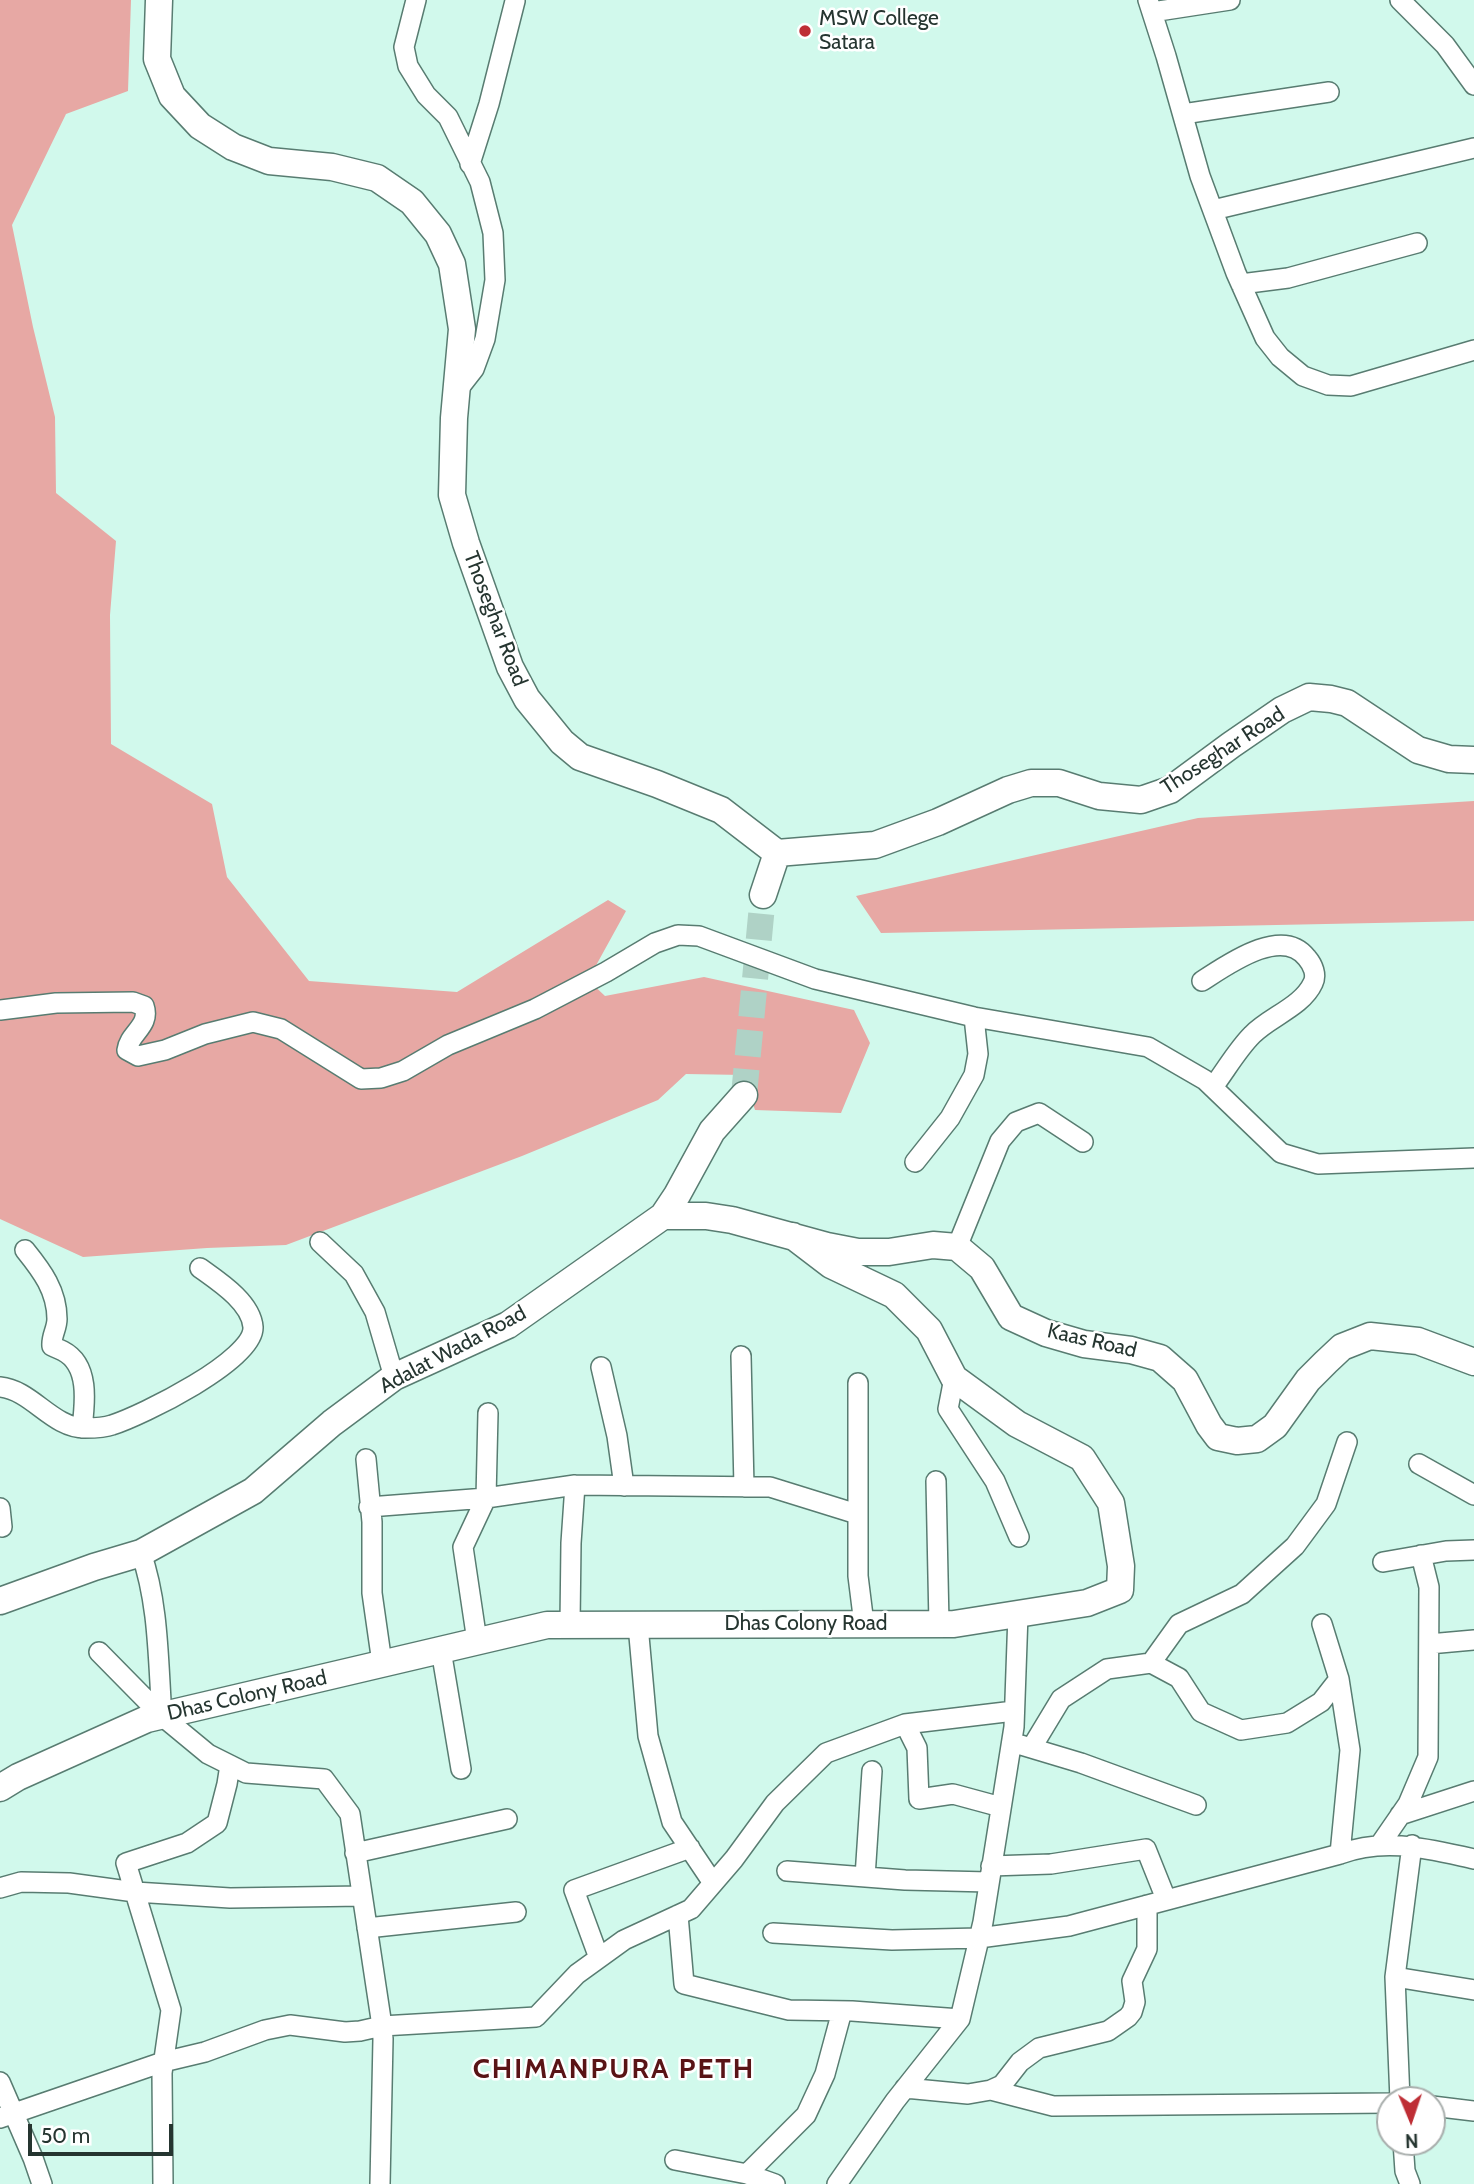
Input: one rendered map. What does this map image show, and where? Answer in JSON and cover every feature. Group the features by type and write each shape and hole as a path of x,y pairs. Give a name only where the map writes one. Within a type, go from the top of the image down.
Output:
{"main road":[{"name":"Thoseghar Road","path":"159,0 158,59 172,96 200,126 233,147 269,161 332,167 377,178 412,202 438,234 452,264 462,330 456,393 452,495 510,667 527,699 562,742 580,757 721,810 777,853 875,845 1031,783 1059,783 1099,796 1141,800 1170,790 1272,717 1309,697 1347,703 1418,750 1449,759 1474,760"},
{"path":"763,895 777,853"},
{"name":"Adalat Wada Road","path":"0,1601 141,1553 253,1491 332,1423 394,1377 508,1325 663,1216 712,1131 744,1095"},
{"path":"663,1216 706,1216 732,1220 858,1252 889,1252 933,1245 957,1247"},
{"name":"Dhas Colony Road","path":"0,1788 18,1777 148,1719 547,1625 954,1624 1087,1603 1120,1590 1122,1566 1111,1503 1082,1458 1017,1424 954,1378 929,1330 894,1295 831,1265 793,1236"},
{"name":"Kaas Road","path":"957,1247 982,1269 1012,1317 1046,1333 1071,1340 1160,1358 1185,1380 1218,1437 1237,1441 1257,1439 1275,1426 1308,1381 1326,1362 1342,1348 1370,1336 1418,1341 1474,1362"}],"street":[{"path":"416,0 404,47 408,65 426,95 448,117 480,182 493,233 495,280 485,339 474,369 456,393"},
{"path":"470,164 516,0 505,0"},
{"path":"1230,0 1150,6 1200,176 1241,284 1265,338 1280,357 1303,376 1328,385 1351,386 1474,350"},
{"path":"1401,0 1445,45 1474,85"},
{"path":"1183,114 1329,92"},
{"path":"1213,210 1474,148"},
{"path":"1241,284 1288,278 1417,243"},
{"path":"0,1010 56,1003 133,1002 145,1006 145,1022 128,1042 127,1050 138,1056 165,1050 205,1034 253,1022 281,1029 361,1079 381,1078 403,1071 448,1045 535,1009 655,943 678,935 699,936 815,979 974,1017 1147,1048 1206,1080 1281,1153 1318,1164 1474,1158"},
{"path":"1202,981 1238,957 1265,947 1287,946 1303,953 1314,972 1313,982 1302,997 1252,1034 1213,1087"},
{"path":"915,1162 950,1118 974,1075 978,1054 974,1017"},
{"path":"957,1247 1000,1141 1016,1122 1039,1114 1083,1142"},
{"path":"320,1242 354,1274 375,1312 394,1377"},
{"path":"25,1250 47,1278 52,1291 57,1316 52,1346 64,1351 75,1361 84,1383 86,1402 82,1429"},
{"path":"0,1387 13,1388 63,1422 82,1429 108,1426 174,1398 234,1357 250,1340 253,1327 248,1313 229,1288 200,1268"},
{"path":"741,1356 744,1487"},
{"path":"601,1367 617,1436 624,1486"},
{"path":"954,1378 948,1409 995,1481 1020,1537"},
{"path":"858,1383 858,1576 864,1624"},
{"path":"477,1641 463,1547 486,1498 488,1413"},
{"path":"1151,1663 1179,1624 1242,1594 1295,1546 1326,1504 1347,1442"},
{"path":"366,1459 372,1522 372,1593 382,1664"},
{"path":"1419,1464 1474,1495"},
{"path":"936,1481 939,1624"},
{"path":"369,1507 486,1498 575,1485 770,1487 858,1514"},
{"path":"570,1624 575,1485"},
{"path":"1383,1563 1446,1551 1474,1550"},
{"path":"141,1553 147,1570 156,1628 162,1716"},
{"path":"1379,1846 1408,1804 1428,1757 1429,1587 1421,1555"},
{"path":"838,2184 905,2088 960,2019 979,1938 1011,1743 1018,1614"},
{"path":"1322,1624 1339,1679 1350,1749 1340,1854"},
{"path":"638,1625 648,1736 672,1822 713,1883"},
{"path":"1429,1644 1474,1640"},
{"path":"441,1650 461,1769"},
{"path":"99,1652 162,1716 208,1754 246,1773 324,1779 350,1814 382,2026 380,2184"},
{"path":"1032,1747 1061,1699 1107,1669 1151,1663 1180,1678 1201,1712 1241,1730 1287,1723 1321,1702 1339,1679"},
{"path":"6,2116 163,2062 205,2052 265,2030 290,2025 345,2032 382,2026 536,2017 577,1974 624,1940 691,1909 775,1803 826,1753 905,1724 1014,1711"},
{"path":"905,1724 917,1748 919,1799 953,1794 1001,1807"},
{"path":"1011,1743 1081,1763 1196,1805"},
{"path":"163,2184 163,2062 171,2010 126,1863 187,1843 217,1823 230,1765"},
{"path":"866,1877 872,1771"},
{"path":"1400,1815 1474,1791"},
{"path":"355,1853 507,1819"},
{"path":"1399,2086 1395,1977 1412,1845"},
{"path":"773,1933 892,1940 979,1938 1069,1926 1359,1847 1412,1845 1474,1859"},
{"path":"599,1958 574,1890 690,1848"},
{"path":"788,1871 905,1880 990,1874 1146,1849 1157,1902 1147,1949 1132,1981 1135,2002 1128,2017 1108,2031 1039,2048 1020,2062 1002,2085 991,2090 968,2094 905,2088"},
{"path":"0,1888 21,1882 69,1883 135,1892 230,1898 362,1896"},
{"path":"367,1928 516,1912"},
{"path":"678,1915 684,1984 789,2010 960,2019"},
{"path":"1395,1977 1474,1990"},
{"path":"747,2174 806,2115 824,2074 842,2011"},
{"path":"0,2082 6,2116 33,2158 41,2184"},
{"path":"991,2090 1053,2106 1376,2103"},
{"path":"1446,2108 1474,2111"},
{"path":"1404,2156 1405,2171 1410,2184"},
{"path":"675,2160 747,2174 775,2184"}],"shaded area":[{"path":"0,0 131,0 128,91 66,114 12,225 55,417 56,493 116,541 110,615 111,744 212,804 227,877 309,981 457,992 608,900 626,911 588,980 605,996 704,977 854,1010 870,1043 841,1113 755,1110 744,1075 686,1074 658,1100 522,1156 286,1245 83,1257 0,1219"},
{"path":"1474,801 1474,921 881,933 856,896 1198,818"}],"tunnel":[{"path":"744,1095 763,895"}],"place":[{"name":"MSW College Satara","path":"805,31"}],"district":[{"name":"CHIMANPURA PETH","path":"614,2070"}]}
